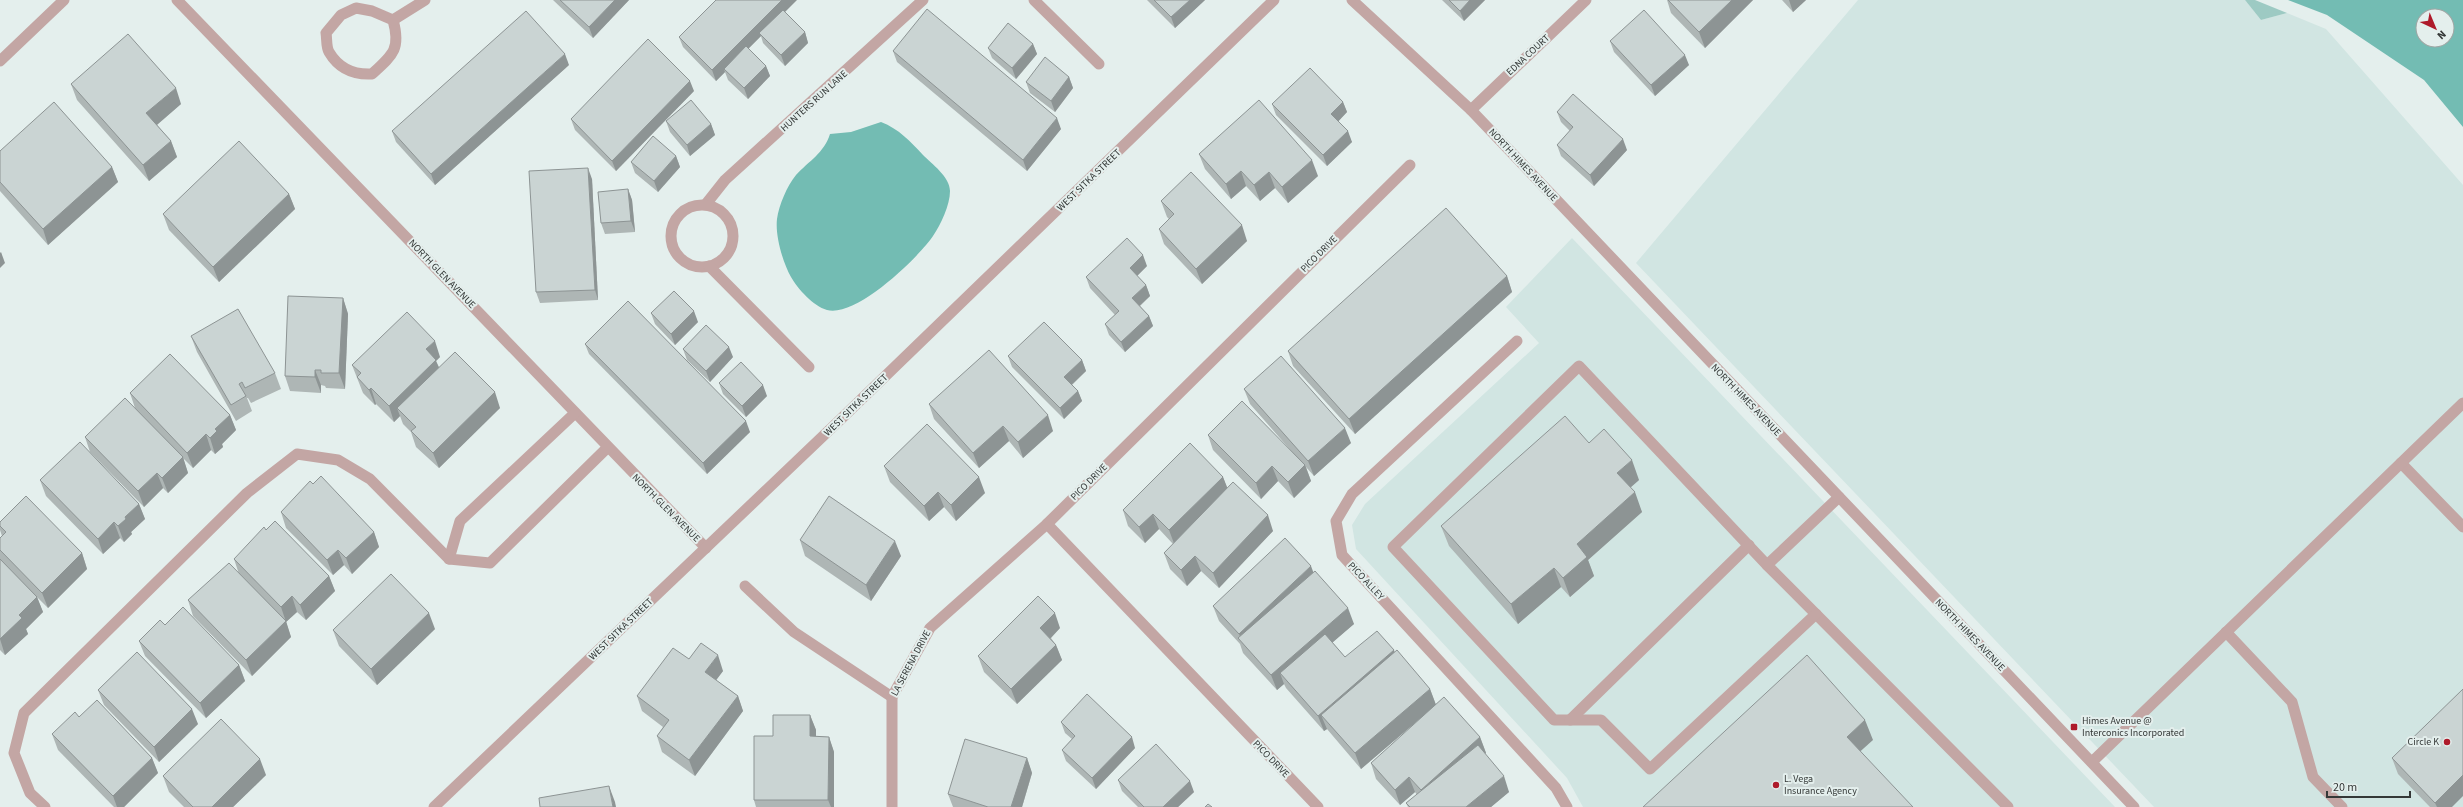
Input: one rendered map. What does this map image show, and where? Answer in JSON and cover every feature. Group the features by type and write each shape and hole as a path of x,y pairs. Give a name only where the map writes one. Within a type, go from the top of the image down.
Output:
{"street":[{"path":"0,60 64,0"},
{"name":"NORTH GLEN AVENUE","path":"177,0 607,448 706,548"},
{"path":"393,20 425,0"},
{"name":"HUNTERS RUN LANE","path":"706,204 725,180 923,0"},
{"path":"1034,0 1099,64"},
{"name":"WEST SITKA STREET","path":"434,807 706,548 1274,0"},
{"name":"NORTH HIMES AVENUE","path":"1352,0 1470,110 2134,807"},
{"name":"EDNA COURT","path":"1470,110 1586,0"},
{"path":"356,8 372,11 393,20 398,38 391,57 372,74 356,74 344,68 328,51 326,33 341,15 356,8"},
{"name":"PICO DRIVE","path":"1318,807 1047,524 1410,165"},
{"path":"706,204 724,212 732,224 734,238 731,248 723,260 709,266 698,267 688,264 676,255 671,243 671,229 676,218 688,208 706,204"},
{"path":"709,266 809,367"},
{"name":"PICO ALLEY","path":"1517,341 1352,494 1336,521 1342,555 1556,788 1567,807"},
{"path":"1816,614 1650,769 1601,720 1554,720 1393,547 1579,366 1767,565 1816,614 2008,807"},
{"path":"2092,762 2463,403"},
{"path":"449,559 460,521 575,413"},
{"path":"45,807 30,793 14,753 24,713 247,493 297,454 338,460 370,479 449,559 490,563 607,448"},
{"path":"2401,463 2463,527"},
{"path":"1767,565 1839,497"},
{"name":"LA SERENA DRIVE","path":"892,807 892,698 930,628 1047,524"},
{"path":"1570,720 1748,545"},
{"path":"745,586 794,632 892,698"},
{"path":"2226,632 2292,702 2313,777 2342,807"}],"shaded area":[{"path":"1858,0 2245,0 2261,20 2287,13 2326,29 2463,185 2463,807 2154,807 1636,263"},
{"path":"1572,238 2115,807 1583,807 1567,778 1356,549 1352,525 1365,504 1539,343 1506,307"}],"green space":[{"path":"2245,0 2255,0 2287,13 2261,20"}],"water":[{"path":"2288,0 2463,0 2463,127 2424,80 2327,15"},
{"path":"881,122 904,136 944,176 950,191 947,208 933,236 901,271 869,296 854,305 839,310 827,310 816,305 802,292 788,271 780,249 777,233 777,219 780,208 784,196 793,179 820,152 830,134 851,132"}],"building":[{"path":"560,0 615,0 589,27"},
{"path":"716,0 782,0 712,70 679,37"},
{"path":"1154,0 1190,0 1171,17"},
{"path":"1449,0 1470,0 1460,11"},
{"path":"1668,0 1732,0 1699,32"},
{"path":"927,9 1057,118 1023,160 893,51"},
{"path":"783,10 805,32 781,55 759,33"},
{"path":"1644,10 1685,55 1651,85 1610,41"},
{"path":"526,11 565,54 431,174 392,131"},
{"path":"1008,23 1033,44 1012,68 988,48"},
{"path":"128,34 176,88 146,113 171,141 143,165 71,84"},
{"path":"648,39 690,81 612,161 571,119"},
{"path":"746,46 766,66 744,88 724,69"},
{"path":"1045,57 1069,77 1051,101 1026,82"},
{"path":"1310,68 1343,102 1331,114 1348,131 1323,155 1272,104"},
{"path":"1573,94 1623,139 1590,175 1557,145 1573,127 1557,112"},
{"path":"691,100 711,124 687,145 666,121"},
{"path":"1259,100 1312,160 1282,187 1269,172 1254,185 1241,171 1226,184 1199,154"},
{"path":"54,102 112,167 43,229 0,182 0,151"},
{"path":"653,136 676,156 654,181 631,162"},
{"path":"239,141 289,194 213,267 163,214"},
{"path":"588,168 595,290 536,292 529,171"},
{"path":"1191,172 1242,225 1196,269 1159,229 1174,214 1161,201"},
{"path":"628,189 631,221 601,223 598,192"},
{"path":"1446,208 1507,276 1349,419 1288,351"},
{"path":"1127,238 1143,255 1130,268 1146,285 1132,298 1149,316 1121,342 1105,324 1119,311 1086,277"},
{"path":"674,291 694,311 671,334 651,313"},
{"path":"288,296 343,298 339,373 321,373 321,370 315,370 315,377 285,376"},
{"path":"628,301 746,421 703,463 585,344"},
{"path":"238,309 275,373 245,388 242,382 239,384 246,396 231,405 191,336"},
{"path":"407,312 435,341 426,349 436,360 389,406 371,388 369,390 357,377 361,373 352,365"},
{"path":"1044,322 1082,360 1064,377 1078,391 1060,408 1008,356"},
{"path":"706,325 729,347 706,371 683,349"},
{"path":"989,350 1048,415 1018,442 1003,426 973,453 929,404"},
{"path":"455,352 495,392 433,453 411,431 416,427 397,408"},
{"path":"170,354 230,415 215,429 217,431 210,438 206,434 187,453 130,393"},
{"path":"1281,356 1345,428 1308,461 1244,389"},
{"path":"741,362 763,385 742,406 719,383"},
{"path":"125,398 183,457 162,478 157,473 138,491 85,437"},
{"path":"1242,401 1305,465 1288,482 1272,466 1256,483 1208,435"},
{"path":"1565,416 1589,443 1604,429 1632,460 1617,473 1635,492 1577,544 1587,557 1563,578 1554,568 1511,604 1441,526"},
{"path":"927,424 979,477 951,505 938,492 924,506 884,466"},
{"path":"80,442 139,504 118,526 114,522 98,539 40,480"},
{"path":"1190,443 1223,477 1169,530 1153,514 1139,527 1123,510"},
{"path":"321,476 374,532 346,558 338,550 327,560 281,512 310,481 313,484"},
{"path":"1233,482 1268,515 1213,573 1195,556 1181,570 1164,553"},
{"path":"26,496 82,553 42,593 0,550 0,538 6,532 0,526 0,522"},
{"path":"829,496 895,541 866,585 800,540"},
{"path":"275,521 329,576 300,605 292,596 281,607 234,559 264,527 266,530"},
{"path":"1285,538 1311,566 1239,634 1213,606"},
{"path":"0,559 37,597 19,615 22,618 0,639"},
{"path":"229,563 286,621 246,660 188,600"},
{"path":"1315,571 1348,608 1271,675 1238,638"},
{"path":"391,574 429,613 371,669 333,630"},
{"path":"1038,596 1055,613 1040,628 1056,645 1011,689 978,656"},
{"path":"183,607 239,665 200,703 139,641 160,620 165,625"},
{"path":"1377,631 1394,650 1318,716 1280,673 1325,634 1345,657"},
{"path":"701,643 718,655 705,672 738,696 689,760 657,736 669,720 637,696 673,648 689,659"},
{"path":"1397,650 1430,689 1355,753 1321,715"},
{"path":"137,652 192,709 154,747 98,690"},
{"path":"1807,655 1865,720 1847,737 1913,807 1643,807"},
{"name":"Circle K","path":"2463,689 2463,775 2435,803 2392,758"},
{"path":"1087,694 1132,737 1092,778 1062,750 1075,736 1061,722"},
{"path":"1444,697 1480,737 1421,790 1409,777 1395,790 1371,763"},
{"path":"97,700 152,758 113,796 52,734 75,712 79,717"},
{"path":"773,715 810,715 810,736 829,737 828,800 754,800 754,736 773,736"},
{"path":"221,719 260,759 212,807 193,807 163,776"},
{"path":"965,739 1027,758 1011,807 988,807 948,794"},
{"path":"1156,744 1190,781 1163,807 1144,807 1118,780"},
{"path":"1478,745 1504,776 1466,807 1410,807 1406,803"},
{"path":"609,786 613,807 540,807 539,798"},
{"path":"1208,804 1212,807 1205,807"}],"place":[{"name":"Himes Avenue @ Interconics Incorporated","path":"2074,727"},
{"name":"Circle K","path":"2447,742"},
{"name":"L. Vega Insurance Agency","path":"1776,785"}]}
